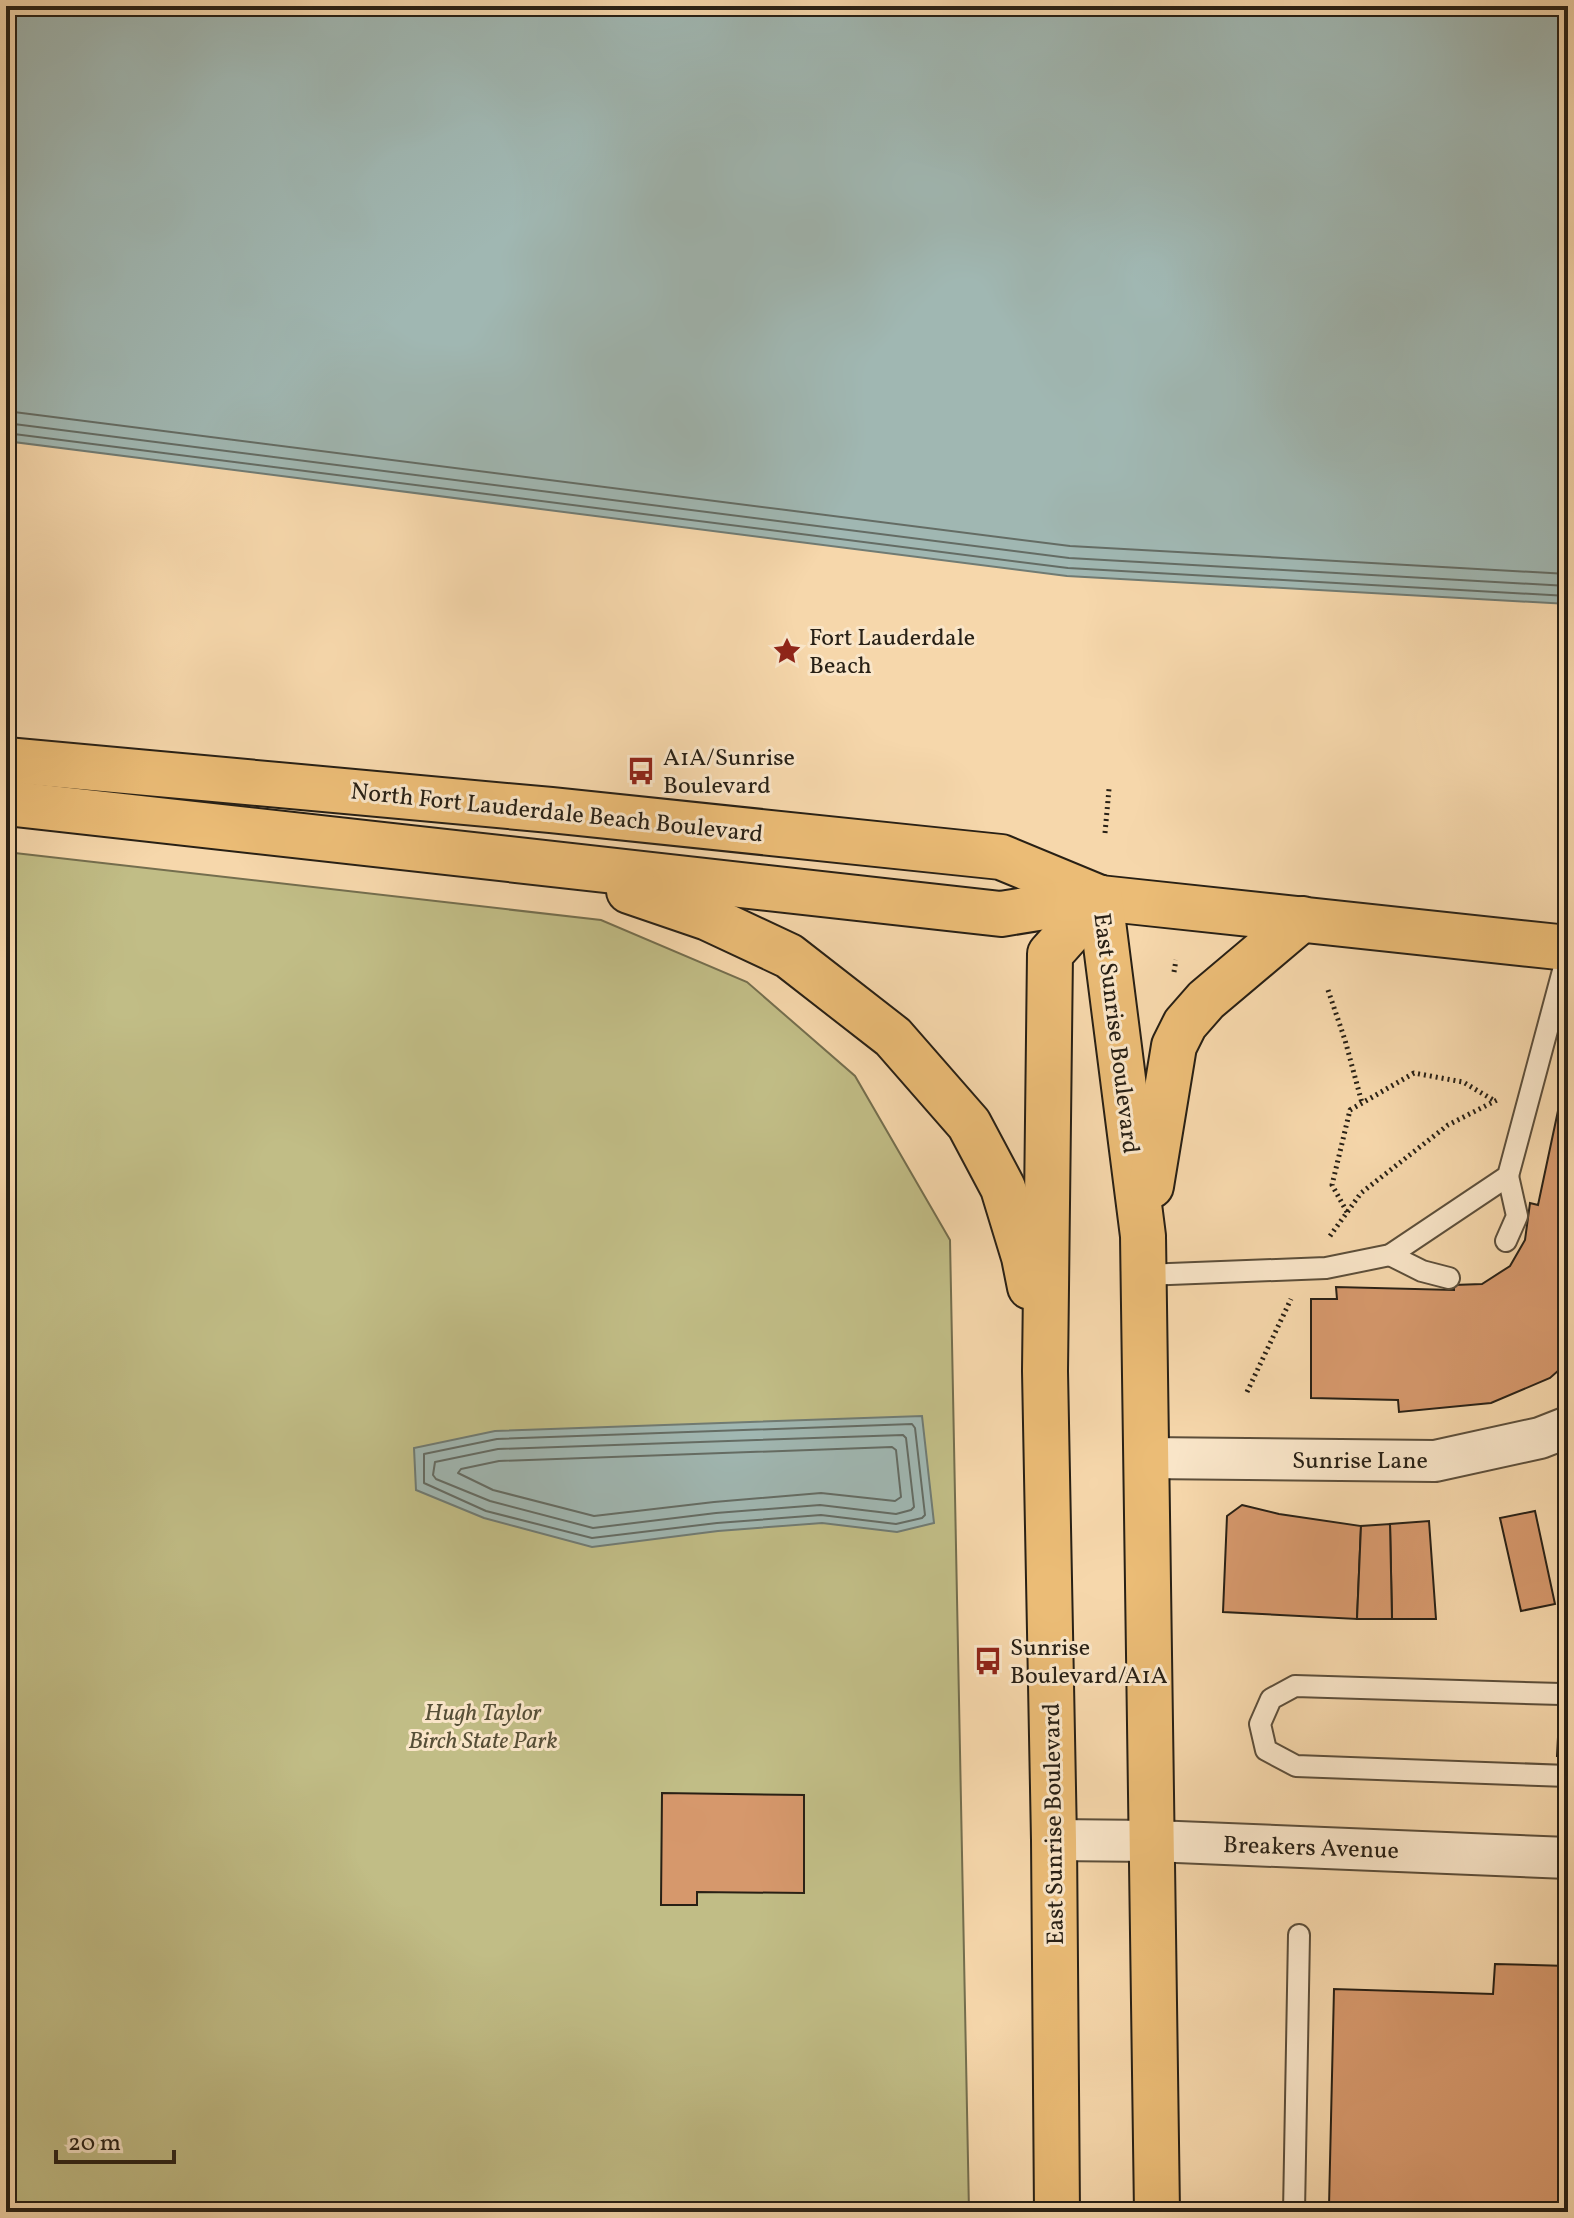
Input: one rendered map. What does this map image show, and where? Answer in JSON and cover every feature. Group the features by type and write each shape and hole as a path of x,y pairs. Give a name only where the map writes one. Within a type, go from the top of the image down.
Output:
{"main road":[{"name":"North Fort Lauderdale Beach Boulevard","path":"6,760 536,809 1001,857 1100,898"},
{"name":"North Fort Lauderdale Beach Boulevard","path":"6,803 1001,914 1100,898 1568,950"},
{"path":"551,865 708,918 789,956 893,1037 969,1124 1003,1188 1024,1257 1045,1371"},
{"name":"East Sunrise Boulevard","path":"1100,898 1144,1255 1157,2212"},
{"name":"East Sunrise Boulevard","path":"1057,2212 1045,1371 1050,954 1100,898"},
{"path":"1144,1255 1174,1046 1185,1024 1206,1000 1302,919"}],"street":[{"name":"Sunrise Lane","path":"1147,1458 1435,1461 1540,1438 1568,1427"},
{"name":"Breakers Avenue","path":"1054,1840 1153,1841 1568,1858"}],"lane":[{"path":"1506,1241 1517,1216 1508,1176 1568,950"},
{"path":"1144,1255 1306,1269 1390,1255 1508,1176"},
{"path":"1390,1255 1422,1271 1449,1278"},
{"path":"1561,1694 1295,1686 1271,1699 1260,1724 1266,1750 1296,1766 1568,1776"},
{"path":"1294,2212 1299,1935"}],"path":[{"path":"1105,833 1109,789"},
{"path":"1163,977 1178,978"},
{"path":"1328,990 1362,1103"},
{"path":"1347,1212 1332,1185 1350,1110 1414,1073 1463,1082 1495,1101"},
{"path":"1247,1392 1306,1269 1361,1193 1448,1125 1535,1082"}],"green space":[{"name":"Hugh Taylor Birch State Park","path":"6,852 601,920 747,982 855,1076 950,1240 969,2212 6,2212"}],"water":[{"path":"6,6 1568,6 1568,604 1067,576 6,441"},
{"path":"922,1416 934,1523 897,1532 822,1523 718,1531 592,1547 484,1518 416,1490 414,1448 495,1431"}],"building":[{"path":"1562,1092 1568,1093 1568,1362 1550,1378 1491,1403 1399,1412 1398,1400 1311,1398 1311,1299 1337,1299 1336,1287 1454,1290 1454,1285 1482,1284 1510,1266 1525,1240 1530,1203 1538,1205"},
{"path":"1242,1505 1279,1514 1361,1526 1357,1619 1223,1612 1227,1516"},
{"path":"1535,1511 1555,1604 1521,1611 1500,1518"},
{"path":"1429,1521 1436,1619 1392,1619 1390,1524"},
{"path":"1390,1524 1392,1619 1357,1619 1361,1526"},
{"path":"1566,1587 1568,1756 1557,1756"},
{"path":"662,1793 804,1795 804,1893 697,1892 697,1905 661,1905"},
{"path":"1495,1964 1568,1966 1568,2212 1329,2206 1334,1989 1493,1994"}],"place":[{"name":"Fort Lauderdale Beach","path":"787,651"},
{"name":"A1A/Sunrise Boulevard","path":"641,771"},
{"name":"Sunrise Boulevard/A1A","path":"988,1661"}]}
